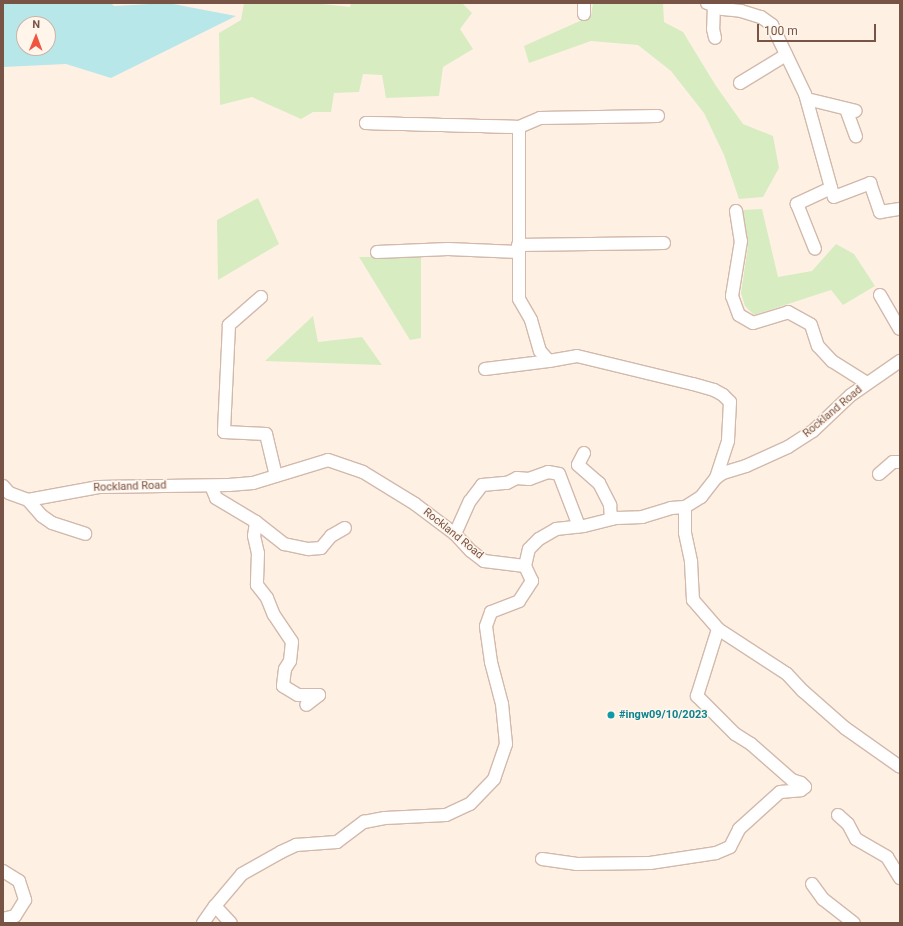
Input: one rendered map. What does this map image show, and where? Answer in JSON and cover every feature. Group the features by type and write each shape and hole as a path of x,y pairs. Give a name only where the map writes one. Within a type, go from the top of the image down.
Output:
{"street":[{"path":"715,38 710,4 761,17 772,25 807,99 830,188 834,197 870,183 880,212 900,210"},
{"path":"740,83 786,55"},
{"path":"807,99 851,110 856,136"},
{"path":"519,127 366,124 374,124 519,127 540,118 658,116"},
{"path":"519,127 518,299 531,320 540,350 549,361"},
{"path":"815,249 797,204 830,188"},
{"path":"736,211 742,241 732,296 739,316 753,323 788,312 811,325 818,346 832,361 867,383"},
{"path":"377,252 664,243"},
{"path":"880,295 900,329"},
{"path":"262,297 229,325 224,432 266,434 276,476"},
{"path":"484,369 577,356 714,390 730,402 728,441 716,478"},
{"name":"Rockland Road","path":"28,500 99,487 211,486 253,483 328,460 349,466 362,472 415,504 455,534 471,551 484,561 525,566 529,549 539,539 556,529 611,519 642,517 671,508 685,507 702,497 716,478 723,473 746,466 788,447 813,430 851,395 900,361"},
{"path":"584,453 578,465 599,483 610,505 611,519"},
{"path":"879,474 893,462 900,462"},
{"path":"455,534 470,501 482,485 506,483 517,478 529,479 548,472 559,474 579,526"},
{"path":"3,486 9,493 28,500 42,516 52,523 85,534"},
{"path":"211,486 216,498 256,522 284,544 308,549 321,548 331,536 345,528"},
{"path":"685,507 685,533 691,562 693,600 718,629 787,674 803,691 845,728 900,767"},
{"path":"256,522 254,536 258,553 258,585 292,642 290,661 285,669 283,686 298,696 319,695 306,705"},
{"path":"203,923 242,874 281,852 304,844 337,842 364,822 385,818 446,815 470,804 494,779 506,744 502,704 491,662 486,626 491,612 519,601 532,581 525,566"},
{"path":"542,859 576,864 650,863 716,853 730,847 739,829 780,792 801,790 805,787 801,783 792,780 751,744 735,734 697,696 718,629"},
{"path":"838,815 848,824 856,839 887,857 900,878"},
{"path":"3,871 19,881 25,900 16,916 3,918"},
{"path":"812,884 823,899 854,923"},
{"path":"215,906 230,923"}],"green space":[{"path":"244,3 313,3 350,7 351,3 462,3 472,13 460,29 473,49 443,67 439,96 386,98 382,75 363,74 359,92 334,93 331,112 313,112 301,119 252,97 220,105 219,33 241,20"},
{"path":"593,3 663,3 664,22 683,32 716,86 743,124 773,136 779,168 763,197 739,199 724,155 704,113 671,71 638,45 591,41 529,63 524,46 591,16"},
{"path":"258,198 279,244 218,280 217,220"},
{"path":"762,209 778,277 812,271 836,244 854,254 875,286 843,305 831,290 754,315 745,306 741,293 748,246 742,210"},
{"path":"421,256 421,338 410,340 359,257"},
{"path":"313,316 318,342 362,337 382,365 265,361"}],"water":[{"path":"3,3 111,3 114,6 168,3 236,16 111,78 66,64 3,67"}],"place":[{"name":"#ingw09/10/2023","path":"611,715"}]}
